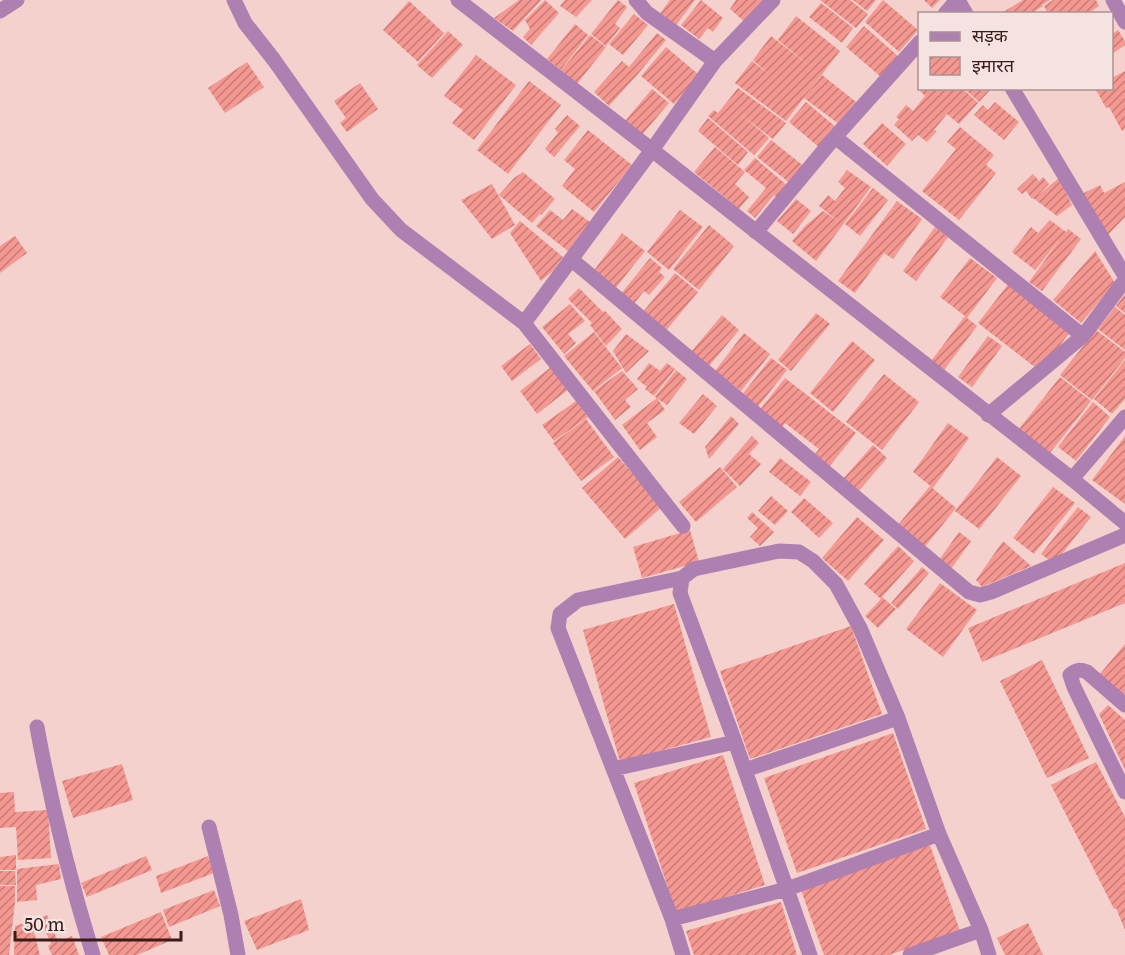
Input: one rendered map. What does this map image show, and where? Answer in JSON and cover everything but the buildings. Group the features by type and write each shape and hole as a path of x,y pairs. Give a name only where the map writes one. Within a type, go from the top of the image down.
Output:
{"street":[{"path":"0,11 17,0"},
{"path":"234,0 245,23 274,60 372,199 401,230 524,322 683,526"},
{"path":"458,0 1072,479 1125,523"},
{"path":"636,0 647,13 715,61"},
{"path":"524,322 572,260 715,61 773,0"},
{"path":"947,12 958,0"},
{"path":"1113,0 1125,22"},
{"path":"756,232 918,44"},
{"path":"988,415 1083,336 1125,278 1013,90"},
{"path":"836,137 1083,336"},
{"path":"572,260 969,592 980,595 991,592 1125,535"},
{"path":"1072,479 1125,417"},
{"path":"682,955 672,919 558,628 560,614 578,600 682,578 694,569 779,551 799,552 813,561 836,584 850,608 898,718 939,834 981,930 989,955"},
{"path":"682,578 680,593 810,955"},
{"path":"1125,705 1087,672 1080,669 1070,675 1125,792"},
{"path":"745,770 898,718"},
{"path":"37,727 59,831 93,955"},
{"path":"613,769 735,742"},
{"path":"209,827 231,915 238,955"},
{"path":"672,919 788,890 939,834"},
{"path":"910,955 981,930"}]}
